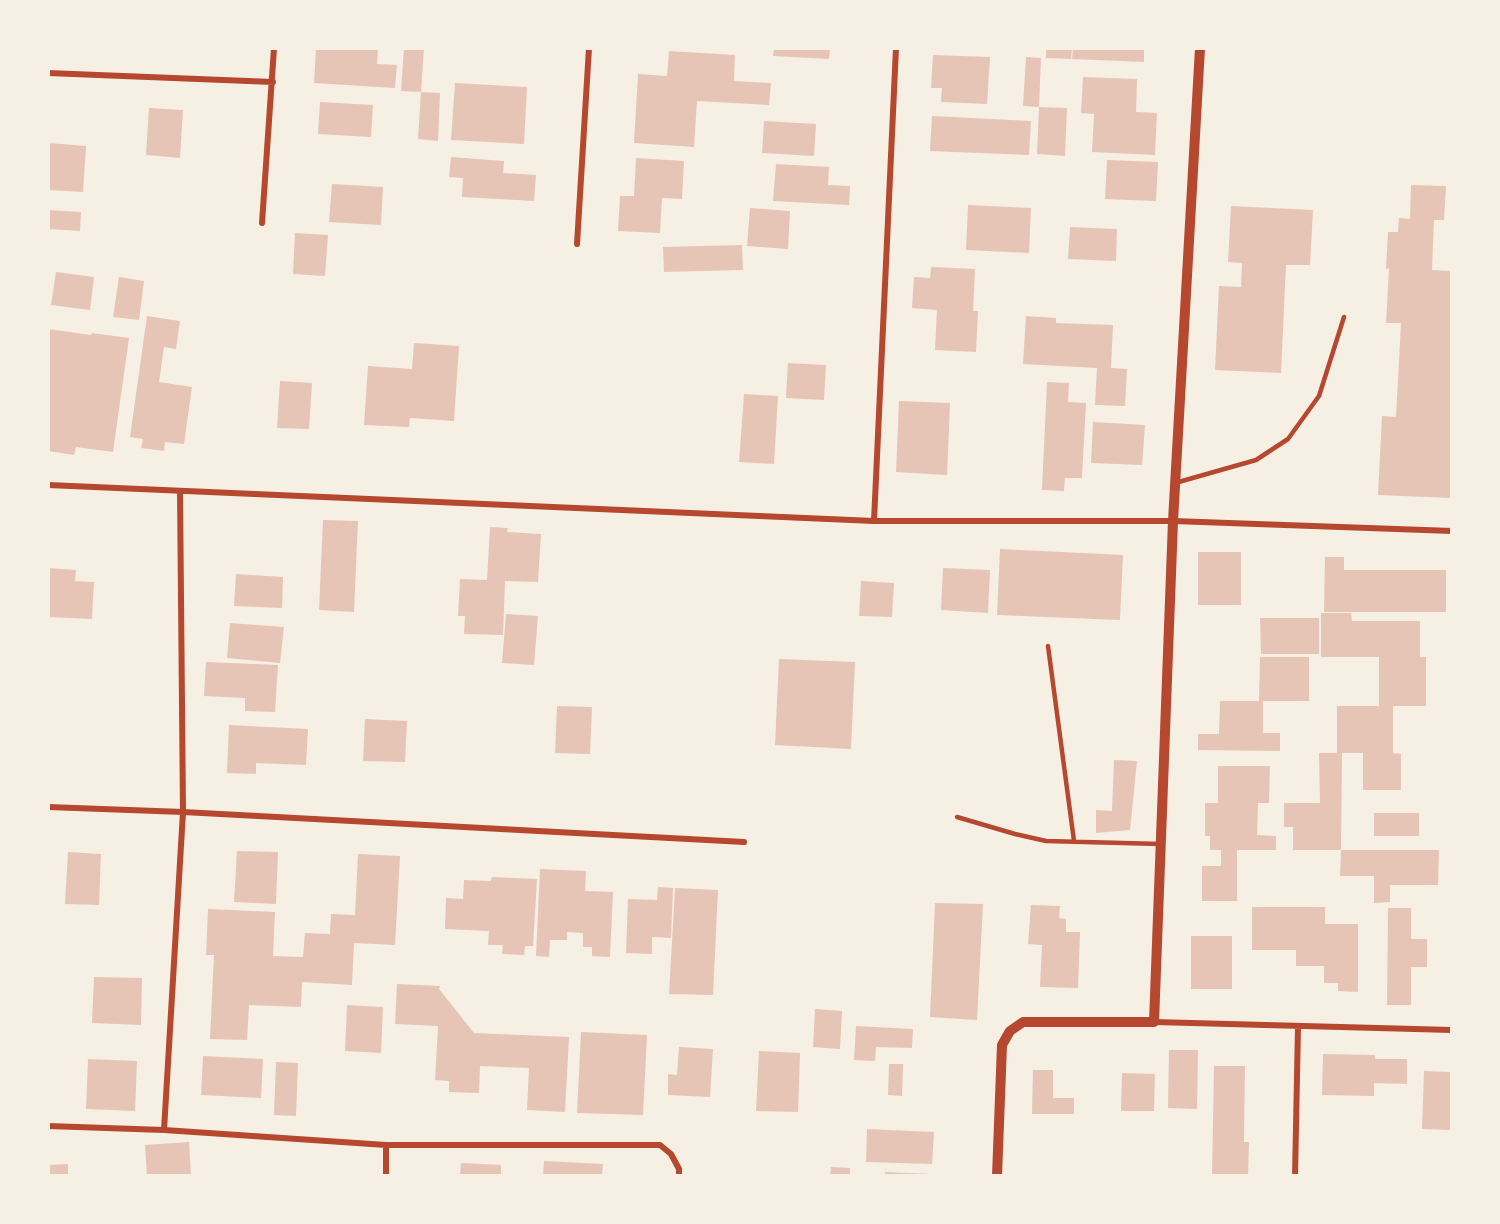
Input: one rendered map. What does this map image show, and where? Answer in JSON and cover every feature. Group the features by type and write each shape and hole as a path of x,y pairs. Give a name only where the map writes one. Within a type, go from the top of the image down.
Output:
{"street":[{"path":"262,223 274,48"},
{"path":"577,244 589,48"},
{"path":"874,520 896,48"},
{"path":"1154,1022 1173,521 1200,48"},
{"path":"48,73 273,82"},
{"path":"48,485 874,520 1173,521 1452,531"},
{"path":"164,1130 183,812 180,491"},
{"path":"48,807 744,842"},
{"path":"998,1176 1002,1045 1010,1031 1023,1022 1154,1022 1452,1030"},
{"path":"1295,1176 1298,1026"},
{"path":"48,1126 164,1130 386,1145 660,1145 671,1154 679,1172"},
{"path":"386,1145 386,1176"}],"lane":[{"path":"1175,483 1256,460 1288,439 1318,396 1344,317"},
{"path":"1048,646 1074,841"},
{"path":"957,817 1046,841 1161,844"}],"building":[{"path":"316,48 378,48 377,64 397,65 395,88 314,83"},
{"path":"404,48 424,48 421,92 401,91"},
{"path":"774,48 830,48 829,59 773,56"},
{"path":"1046,48 1072,48 1071,59 1046,58"},
{"path":"1073,48 1144,48 1144,62 1072,59"},
{"path":"669,51 735,55 734,81 771,83 769,105 697,101 694,147 634,143 638,74 667,76"},
{"path":"933,55 990,57 987,104 941,102 942,88 931,88"},
{"path":"1026,57 1041,58 1039,107 1023,106"},
{"path":"1083,77 1137,79 1136,112 1157,113 1155,155 1092,152 1094,114 1081,113"},
{"path":"455,83 527,87 524,144 451,140"},
{"path":"421,92 440,93 438,141 418,139"},
{"path":"320,102 373,105 371,137 318,134"},
{"path":"1039,107 1067,108 1065,156 1037,154"},
{"path":"149,108 183,110 180,158 146,155"},
{"path":"932,116 1031,121 1029,155 930,151"},
{"path":"764,121 816,124 814,156 762,153"},
{"path":"48,143 86,146 83,192 48,190"},
{"path":"451,157 504,161 503,173 536,175 534,201 462,197 463,178 449,177"},
{"path":"636,158 684,161 682,199 662,198 660,233 618,231 620,196 634,196"},
{"path":"1107,160 1158,162 1156,201 1105,199"},
{"path":"776,164 829,167 828,185 850,186 849,205 773,201"},
{"path":"332,184 383,187 381,225 329,222"},
{"path":"1411,185 1446,186 1444,220 1434,220 1432,270 1452,271 1452,498 1378,495 1382,416 1396,417 1401,323 1386,323 1388,232 1398,232 1399,218 1410,219"},
{"path":"968,205 1031,208 1029,253 966,250"},
{"path":"1231,206 1313,210 1310,265 1286,265 1281,373 1215,370 1219,286 1241,287 1242,263 1228,262"},
{"path":"750,208 790,211 788,249 747,246"},
{"path":"48,210 81,212 80,231 48,229"},
{"path":"1070,227 1117,229 1116,261 1068,259"},
{"path":"295,233 328,235 325,276 293,274"},
{"path":"742,245 743,270 664,272 663,247"},
{"path":"931,267 975,269 973,311 978,311 976,352 935,350 937,310 912,308 914,277 930,278"},
{"path":"56,272 94,277 90,310 51,305"},
{"path":"119,277 144,281 139,320 113,317"},
{"path":"147,316 180,321 176,349 164,347 159,382 192,387 184,444 165,442 164,451 141,448 143,439 130,437"},
{"path":"1026,316 1056,318 1056,323 1113,325 1111,368 1127,369 1125,406 1095,405 1097,368 1023,364"},
{"path":"48,329 129,338 113,452 76,447 74,455 48,451"},
{"path":"414,343 459,346 454,421 410,418 409,427 364,425 368,366 412,369"},
{"path":"788,363 826,365 824,400 786,398"},
{"path":"280,381 312,383 309,429 277,428"},
{"path":"1047,382 1069,383 1068,402 1086,403 1082,478 1065,478 1064,491 1042,490"},
{"path":"744,394 778,396 774,464 739,462"},
{"path":"899,401 950,403 947,475 896,472"},
{"path":"1093,422 1145,425 1142,465 1091,463"},
{"path":"323,520 358,521 354,612 319,610"},
{"path":"490,527 508,528 507,532 541,534 538,582 505,581 503,635 464,634 465,616 458,616 460,579 487,580"},
{"path":"1000,549 1123,555 1120,620 997,615"},
{"path":"1198,552 1241,552 1241,605 1198,605"},
{"path":"1325,557 1344,557 1344,570 1446,570 1446,612 1324,612"},
{"path":"48,568 76,570 75,581 94,582 92,619 48,617"},
{"path":"943,568 990,570 988,613 941,610"},
{"path":"236,574 283,577 282,608 234,606"},
{"path":"861,581 894,583 892,617 859,616"},
{"path":"1321,613 1351,613 1352,621 1420,621 1420,657 1426,657 1426,706 1393,706 1393,753 1401,754 1401,790 1363,790 1363,753 1342,753 1341,850 1293,850 1293,827 1284,827 1284,803 1320,803 1319,753 1337,753 1337,706 1379,706 1379,657 1321,657"},
{"path":"506,614 538,616 534,665 502,663"},
{"path":"1260,618 1319,618 1319,654 1261,654"},
{"path":"230,623 284,627 280,663 227,658"},
{"path":"1260,657 1309,657 1309,701 1263,701 1263,733 1280,733 1280,751 1198,750 1198,734 1219,734 1220,701 1259,701"},
{"path":"779,659 855,662 851,749 775,745"},
{"path":"206,662 278,665 275,712 245,711 245,698 204,696"},
{"path":"557,706 592,707 590,754 555,753"},
{"path":"365,719 407,721 405,762 363,761"},
{"path":"229,725 308,729 306,765 256,763 256,774 227,773"},
{"path":"1114,760 1137,761 1130,830 1096,833 1096,810 1112,811"},
{"path":"1218,766 1270,766 1269,803 1258,803 1257,835 1276,836 1276,850 1237,850 1237,901 1202,901 1202,866 1221,866 1221,850 1210,850 1210,836 1205,836 1205,803 1218,803"},
{"path":"1374,813 1419,813 1419,836 1374,836"},
{"path":"1341,850 1439,850 1438,885 1390,885 1390,902 1374,903 1374,876 1340,876"},
{"path":"237,851 278,852 276,904 234,902"},
{"path":"68,852 101,854 99,905 65,904"},
{"path":"358,854 400,856 395,945 354,943 352,985 302,982 301,1007 249,1005 247,1040 210,1039 214,955 206,955 208,909 275,912 273,956 303,957 305,933 330,934 331,914 355,915"},
{"path":"540,869 586,871 585,891 613,892 610,957 592,956 592,947 583,947 583,933 567,932 567,940 550,940 549,957 536,956"},
{"path":"492,877 537,879 533,946 525,946 524,955 502,954 503,945 488,945 489,931 445,929 446,898 463,899 464,880 491,881"},
{"path":"658,887 673,888 671,938 652,937 652,954 626,953 628,899 657,900"},
{"path":"675,888 718,890 713,995 669,994"},
{"path":"935,903 983,904 977,1020 930,1017"},
{"path":"1031,905 1060,906 1059,918 1066,919 1066,932 1080,932 1078,988 1040,987 1042,945 1028,944"},
{"path":"1252,907 1325,907 1325,924 1358,924 1358,992 1338,991 1338,983 1324,983 1324,966 1296,966 1296,950 1252,950"},
{"path":"1388,908 1411,908 1411,939 1427,939 1427,967 1411,967 1411,1005 1387,1005"},
{"path":"1191,936 1232,936 1232,989 1191,989"},
{"path":"94,977 142,978 141,1025 92,1023"},
{"path":"397,984 440,986 439,989 474,1033 569,1037 565,1112 527,1110 529,1068 480,1066 479,1093 449,1092 449,1081 435,1080 438,1026 395,1024"},
{"path":"347,1005 383,1007 381,1053 345,1051"},
{"path":"815,1009 842,1011 840,1049 813,1047"},
{"path":"856,1026 913,1029 912,1048 876,1047 875,1061 854,1060"},
{"path":"581,1032 647,1035 643,1115 577,1113"},
{"path":"679,1047 713,1049 710,1097 668,1095 668,1074 677,1075"},
{"path":"1169,1050 1198,1050 1197,1109 1168,1108"},
{"path":"759,1051 800,1053 798,1112 756,1111"},
{"path":"1323,1054 1375,1055 1375,1059 1407,1059 1407,1084 1374,1083 1374,1096 1322,1095"},
{"path":"203,1056 263,1059 261,1098 201,1095"},
{"path":"88,1059 137,1061 135,1111 86,1109"},
{"path":"276,1062 298,1063 296,1116 274,1115"},
{"path":"889,1064 903,1064 902,1096 888,1095"},
{"path":"1214,1066 1245,1066 1244,1142 1249,1142 1248,1176 1212,1176"},
{"path":"1033,1070 1053,1070 1053,1098 1074,1098 1074,1114 1032,1114"},
{"path":"1424,1071 1452,1072 1452,1130 1422,1129"},
{"path":"1122,1073 1155,1074 1154,1111 1121,1111"},
{"path":"867,1129 934,1132 932,1164 866,1162"},
{"path":"189,1142 191,1176 147,1176 145,1145"},
{"path":"544,1161 603,1164 602,1176 543,1176"},
{"path":"461,1163 501,1165 501,1176 460,1176"},
{"path":"68,1164 68,1176 48,1176 48,1165"},
{"path":"831,1167 850,1168 850,1176 830,1176"},
{"path":"885,1172 932,1174 932,1176 885,1176"}]}
